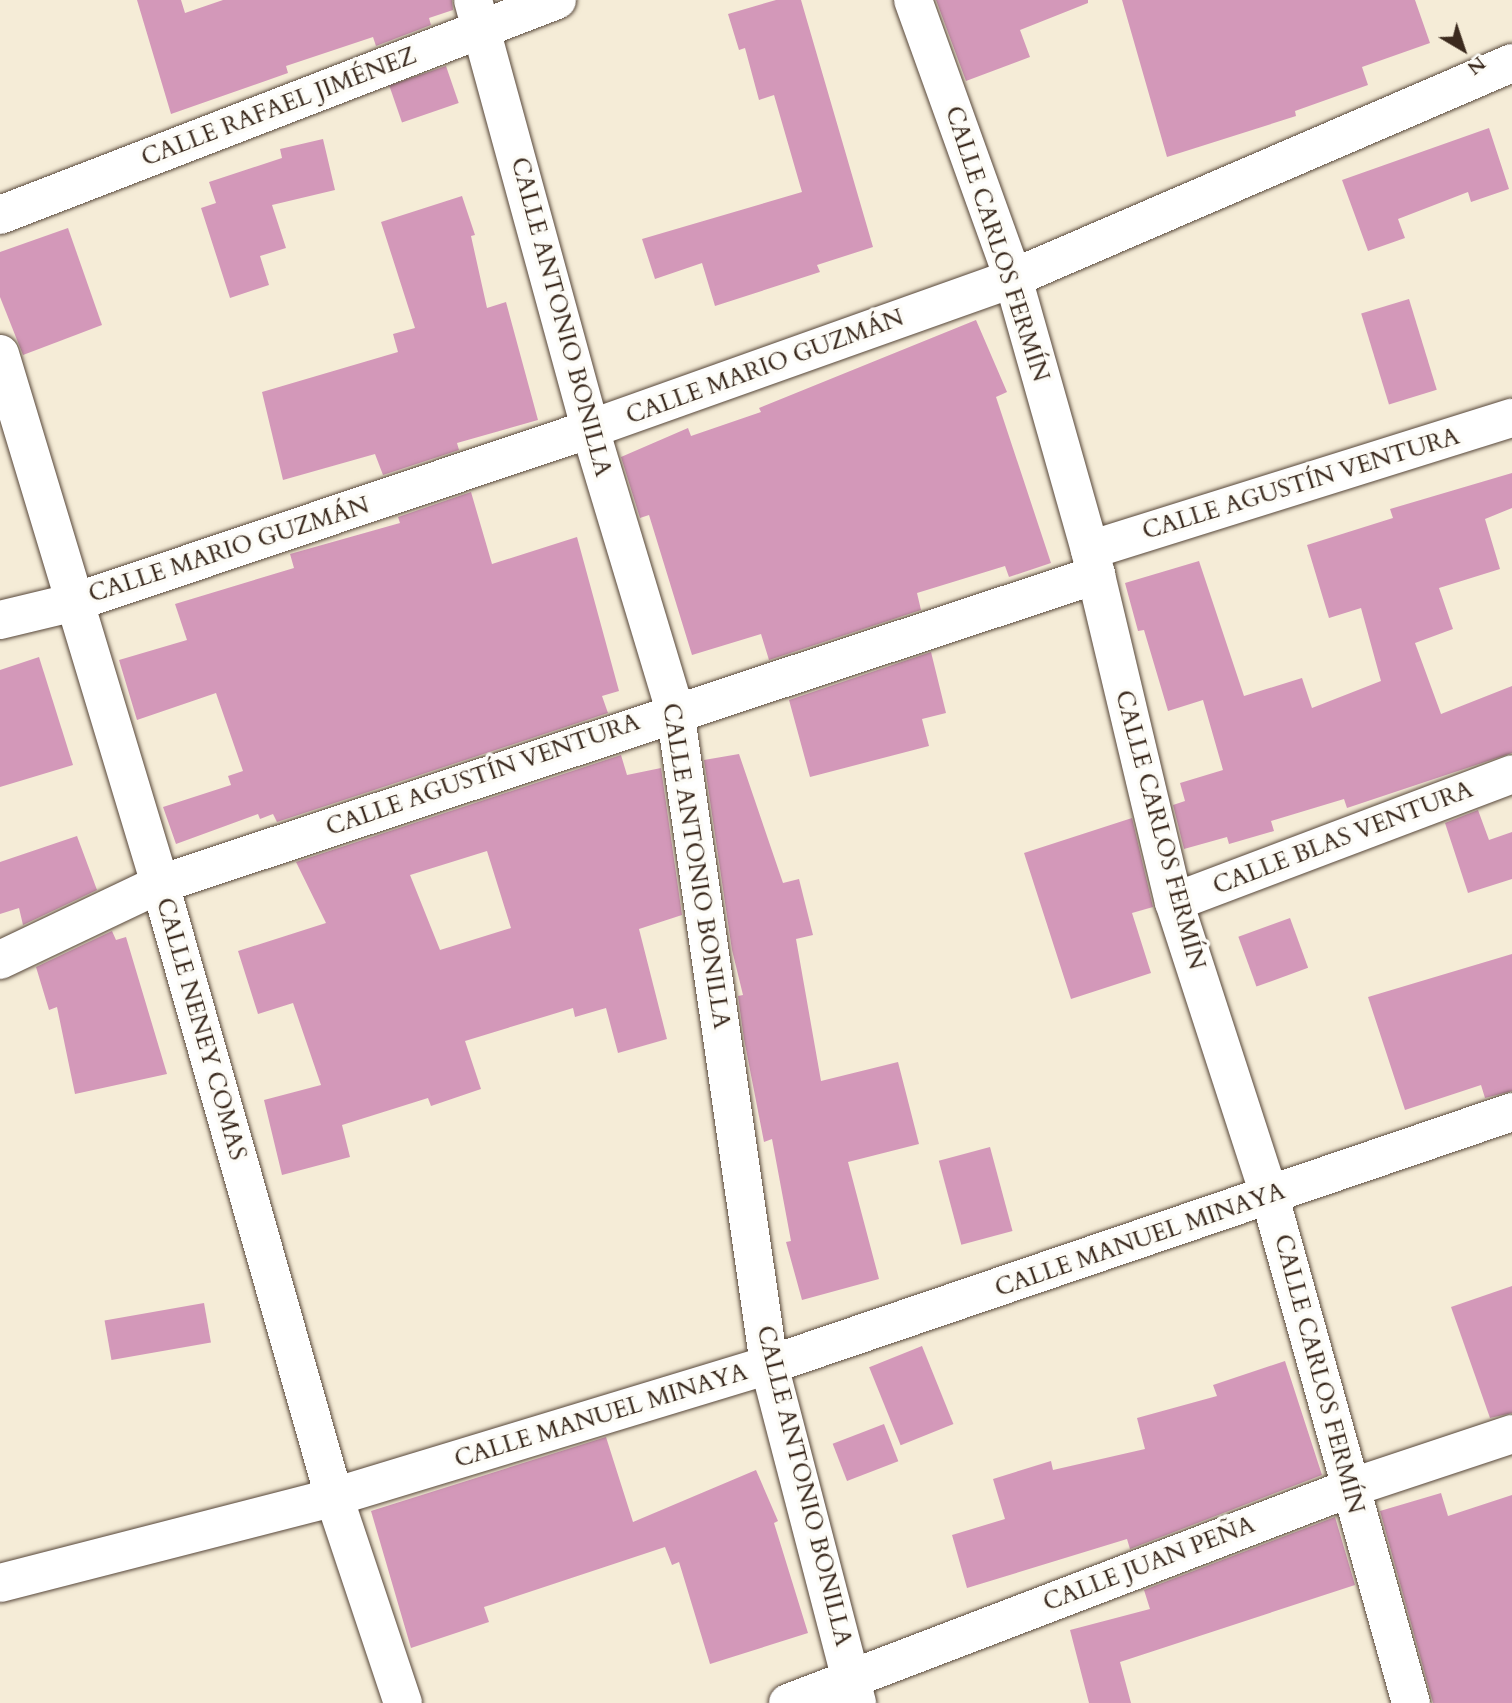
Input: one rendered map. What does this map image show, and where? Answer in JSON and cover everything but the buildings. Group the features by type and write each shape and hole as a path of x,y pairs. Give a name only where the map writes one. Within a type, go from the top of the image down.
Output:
{"street":[{"name":"CALLE RAFAEL JIMÉNEZ","path":"0,215 477,14 557,0"},
{"name":"CALLE CARLOS FERMÍN","path":"913,0 1013,278 1093,563 1174,902 1270,1197 1411,1703"},
{"name":"CALLE ANTONIO BONILLA","path":"477,14 590,429 675,710 769,1365 854,1690"},
{"name":"CALLE MARIO GUZMÁN","path":"0,620 75,602 590,429 1013,278 1512,63"},
{"name":"CALLE NENEY COMAS","path":"0,354 160,884 334,1497 403,1703"},
{"name":"CALLE AGUSTÍN VENTURA","path":"0,960 160,884 675,710 1512,418"},
{"name":"CALLE BLAS VENTURA","path":"1174,902 1512,774"},
{"name":"CALLE MANUEL MINAYA","path":"0,1583 334,1497 769,1365 1270,1197 1512,1112"},
{"name":"CALLE JUAN PEÑA","path":"788,1703 854,1690 1350,1488 1512,1434"}]}
